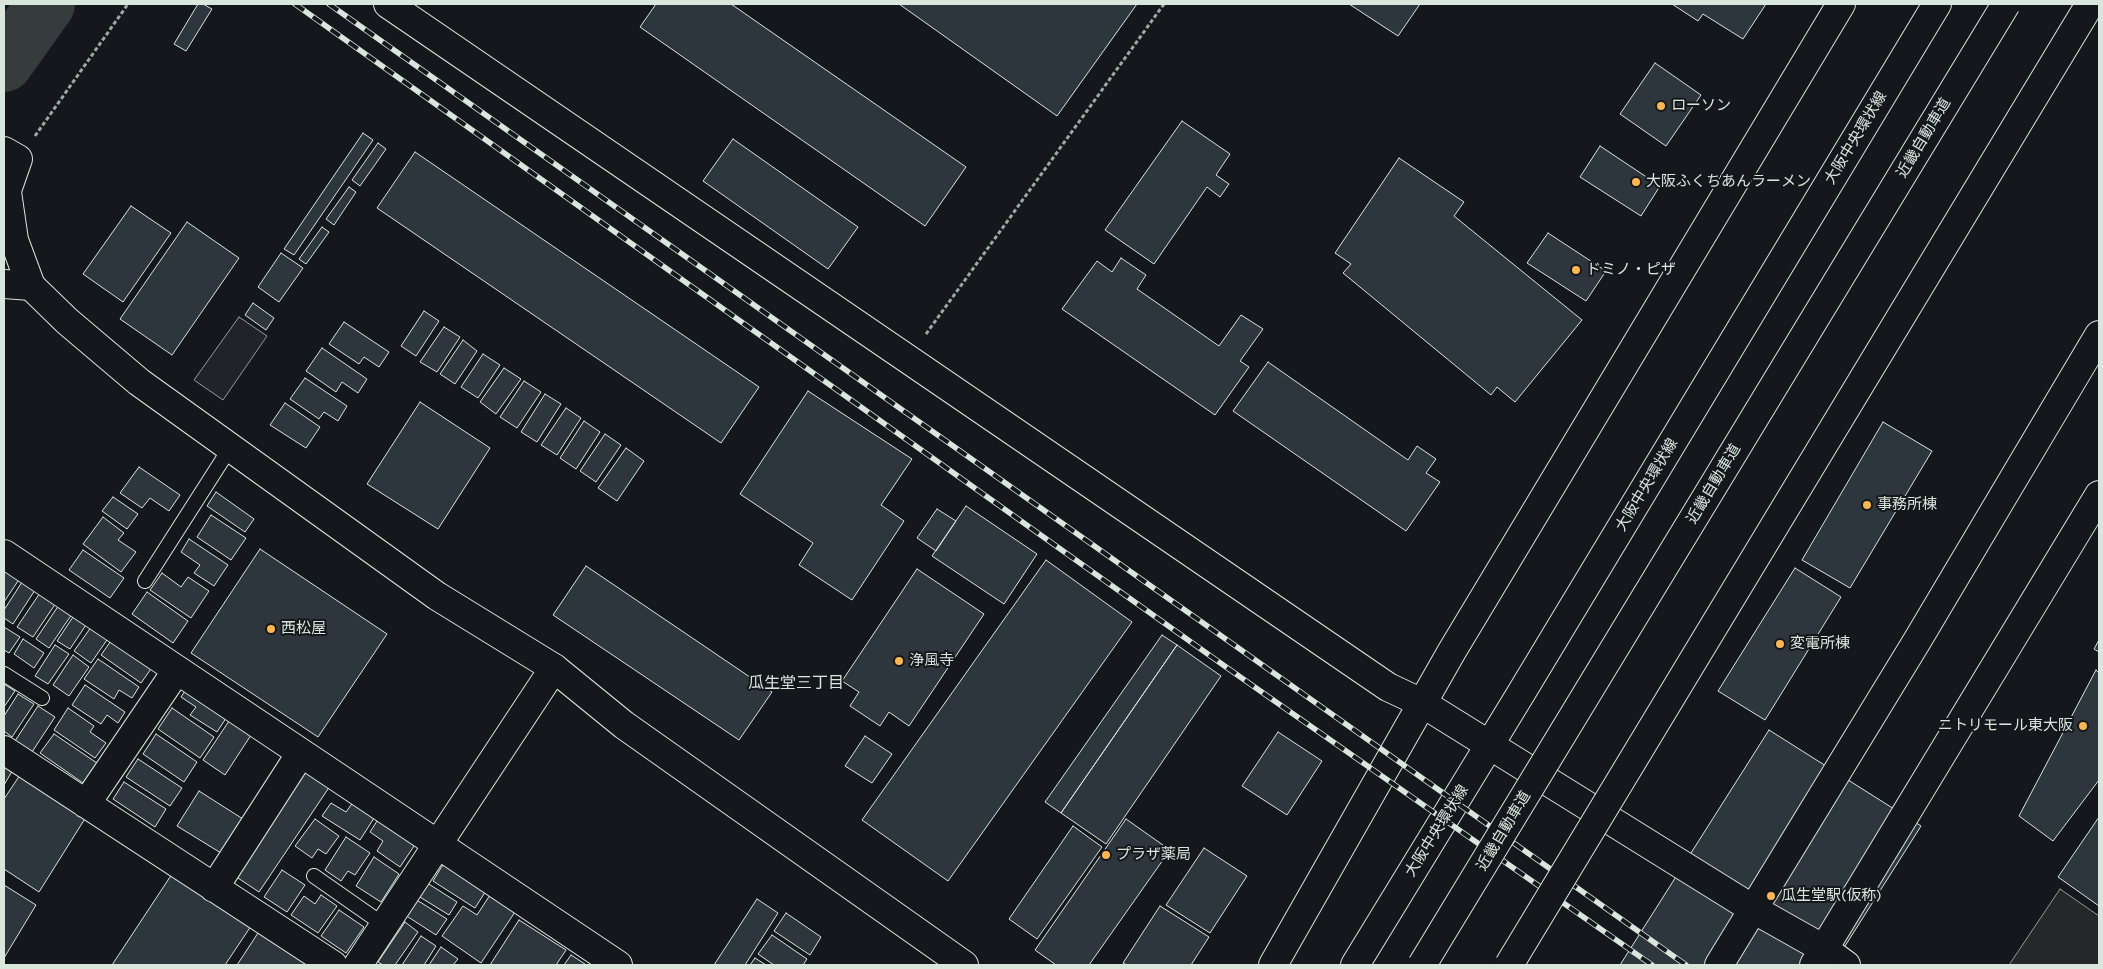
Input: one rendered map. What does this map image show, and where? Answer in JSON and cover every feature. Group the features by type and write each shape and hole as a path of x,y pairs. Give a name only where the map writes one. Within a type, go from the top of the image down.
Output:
{"main road":[{"path":"388,4 1388,687 1422,703 1753,910 1819,957 1846,965"},
{"path":"1273,965 1422,703 1841,4"},
{"name":"大阪中央環状線","path":"1355,965 1937,4"},
{"name":"近畿自動車道","path":"1422,965 2006,4"},
{"path":"1509,965 2090,4"},
{"path":"11,155 5,195 14,240 31,286 67,322 139,382 230,448 437,596 554,668 624,725 958,963"},
{"path":"4,284 31,286"},
{"path":"1719,965 1922,632 2099,334"},
{"path":"1819,957 2099,495"},
{"path":"4,554 618,965"},
{"path":"358,965 554,668"},
{"path":"86,804 177,670"},
{"path":"4,750 333,965"},
{"path":"214,888 301,753"}],"lane":[{"path":"145,581 230,448"},
{"path":"4,674 42,698"},
{"path":"314,876 384,925"}],"path":[{"path":"11,155 128,4"},
{"path":"924,337 1164,4"}],"shaded area":[{"path":"239,317 267,336 223,400 194,380"},
{"path":"2060,889 2099,916 2099,965 2009,965"}],"building":[{"path":"198,4 203,4 212,9 186,51 174,44"},
{"path":"656,4 731,4 966,167 925,226 640,27"},
{"path":"899,4 1137,4 1057,116"},
{"path":"1349,4 1420,4 1398,36"},
{"path":"1672,4 1766,4 1743,39 1703,14 1698,21"},
{"path":"1655,63 1701,95 1666,146 1620,114"},
{"path":"1182,121 1230,154 1216,175 1229,184 1220,197 1207,187 1154,264 1105,230"},
{"path":"363,133 373,140 294,255 284,249"},
{"path":"733,139 858,227 828,269 703,181"},
{"path":"378,143 386,149 360,186 352,180"},
{"path":"1600,146 1660,186 1641,216 1580,177"},
{"path":"415,152 759,387 721,443 377,208"},
{"path":"1399,158 1464,202 1454,216 1582,320 1515,402 1497,387 1491,395 1343,273 1351,264 1335,253"},
{"path":"349,187 356,192 334,225 326,219"},
{"path":"131,206 171,233 123,302 83,274"},
{"path":"187,222 239,258 172,355 120,319"},
{"path":"322,227 329,232 306,264 299,259"},
{"path":"1548,233 1606,271 1586,301 1527,263"},
{"path":"281,253 303,268 279,302 258,287"},
{"path":"1121,258 1146,275 1137,289 1219,346 1241,315 1263,329 1240,361 1249,367 1215,415 1062,309 1097,261 1112,272"},
{"path":"253,303 274,318 266,330 245,315"},
{"path":"424,311 439,321 416,356 401,346"},
{"path":"344,322 389,352 379,367 364,357 359,364 329,344"},
{"path":"444,327 460,337 437,372 420,362"},
{"path":"463,340 477,351 455,384 440,374"},
{"path":"322,348 367,379 358,393 342,382 336,392 306,371"},
{"path":"483,354 500,365 478,398 461,387"},
{"path":"1268,362 1408,460 1417,446 1436,459 1426,473 1440,482 1406,531 1233,411"},
{"path":"504,368 521,379 496,414 480,402"},
{"path":"305,378 347,406 338,421 324,412 319,419 290,399"},
{"path":"524,381 541,392 517,428 500,417"},
{"path":"808,391 912,459 881,505 904,521 852,600 799,565 813,543 740,494"},
{"path":"545,394 561,404 537,442 521,432"},
{"path":"420,402 490,448 438,529 367,484"},
{"path":"285,403 320,427 306,448 270,425"},
{"path":"566,408 581,418 557,455 541,445"},
{"path":"584,421 600,432 576,469 560,458"},
{"name":"事務所棟","path":"1883,422 1932,451 1850,588 1802,560"},
{"path":"605,434 621,445 596,482 580,471"},
{"path":"626,448 644,461 617,501 598,488"},
{"path":"139,467 180,495 169,511 150,498 142,508 120,493"},
{"path":"216,492 254,519 245,532 207,506"},
{"path":"113,497 138,514 127,529 102,511"},
{"path":"966,506 1037,554 1004,604 932,556"},
{"path":"937,509 956,521 936,551 917,538"},
{"path":"211,515 246,538 231,560 197,537"},
{"path":"103,517 124,533 118,540 136,552 121,572 83,544"},
{"path":"189,539 228,565 214,586 194,573 200,565 181,552"},
{"path":"260,549 387,634 318,737 191,653"},
{"path":"83,550 124,578 110,598 69,570"},
{"path":"1046,560 1132,622 948,881 862,820"},
{"path":"4,562 22,575 4,602"},
{"path":"586,566 772,692 739,740 553,615"},
{"name":"変電所棟","path":"1795,568 1841,597 1765,720 1718,691"},
{"path":"917,569 984,614 909,726 889,712 880,726 850,706 859,692 842,681"},
{"path":"162,573 181,587 188,577 209,591 191,618 150,590"},
{"path":"24,579 37,587 13,624 4,618 4,610"},
{"path":"42,590 58,600 33,637 17,627"},
{"path":"147,592 188,621 173,643 132,614"},
{"path":"61,602 74,611 49,648 36,639"},
{"path":"77,611 90,619 70,649 57,641"},
{"path":"94,623 111,634 91,663 74,651"},
{"path":"4,627 20,637 9,653 4,650"},
{"path":"1162,635 1177,645 1061,813 1045,802"},
{"path":"113,638 153,666 141,683 101,655"},
{"path":"23,639 44,653 34,668 14,654"},
{"path":"2099,640 2099,652 2094,649"},
{"path":"55,645 69,654 48,684 35,676"},
{"path":"1177,645 1221,676 1106,844 1061,813"},
{"path":"73,655 89,667 69,696 53,685"},
{"path":"98,659 139,687 132,698 119,690 114,699 84,679"},
{"name":"ニトリモール東大阪","path":"2096,670 2099,673 2099,780 2053,841 2019,816"},
{"path":"4,684 15,691 4,707"},
{"path":"85,685 125,712 118,723 107,715 101,724 72,705"},
{"path":"189,685 230,712 217,732 190,715 196,707 181,697"},
{"path":"18,694 34,704 12,737 4,731 4,716"},
{"path":"38,706 55,717 32,752 15,741"},
{"path":"68,708 94,726 90,732 106,743 95,758 54,730"},
{"path":"172,708 214,737 200,758 158,729"},
{"path":"231,718 253,732 225,775 203,760"},
{"name":"瓜生堂駅(仮称)","path":"1769,730 1921,826 1833,965 1620,965"},
{"path":"1278,732 1322,761 1287,815 1242,786"},
{"path":"54,734 97,763 83,783 40,753"},
{"path":"156,734 197,762 184,782 143,754"},
{"path":"865,736 892,754 872,783 845,766"},
{"path":"138,759 182,788 170,806 126,777"},
{"path":"4,761 14,768 4,785"},
{"path":"308,767 332,783 259,892 235,876"},
{"path":"20,775 86,817 39,892 4,869 4,799"},
{"path":"124,782 166,809 155,827 113,799"},
{"path":"199,791 243,819 221,853 177,826"},
{"path":"354,801 376,815 360,840 322,816 331,803 346,812"},
{"path":"2099,817 2099,906 2058,877"},
{"path":"379,818 416,843 400,867 377,851 383,841 370,832"},
{"path":"315,819 339,836 326,854 318,849 312,858 295,846"},
{"path":"1126,819 1170,850 1089,965 1056,965 1035,950"},
{"path":"1073,826 1102,847 1037,939 1009,919"},
{"path":"346,837 370,853 355,875 348,871 341,881 325,870"},
{"path":"1204,848 1247,876 1210,933 1166,905"},
{"path":"374,857 399,874 381,902 356,886"},
{"path":"447,858 489,886 475,908 433,881"},
{"path":"282,870 305,885 287,912 264,897"},
{"path":"172,874 251,926 225,965 112,965"},
{"path":"424,881 457,902 449,915 415,894"},
{"path":"4,885 36,905 4,958"},
{"path":"492,892 517,909 481,963 442,936 463,906 477,915"},
{"path":"321,895 337,906 318,933 291,915 304,896 315,904"},
{"path":"412,897 447,919 436,935 402,913"},
{"path":"757,899 778,913 745,965 714,965"},
{"path":"1160,906 1209,937 1191,965 1127,965 1123,963"},
{"path":"339,910 364,927 346,953 321,936"},
{"path":"786,913 821,937 810,955 774,931"},
{"path":"519,920 566,950 556,965 490,965"},
{"path":"405,922 418,932 395,965 383,965 378,962"},
{"path":"258,933 308,965 237,965"},
{"path":"772,935 807,959 803,965 774,965 758,954"},
{"path":"421,936 436,946 424,965 402,965"},
{"path":"441,947 458,959 453,965 429,965"},
{"path":"571,955 585,964 585,965 564,965"},
{"path":"755,958 766,965 750,965"}],"waterway":[{"path":"4,63 46,4"}],"railway":[{"path":"295,4 1226,667 1652,965"},
{"path":"329,4 1686,965"}],"place":[{"name":"ローソン","path":"1661,106"},
{"name":"大阪ふくちあんラーメン","path":"1636,182"},
{"name":"ドミノ・ピザ","path":"1576,270"},
{"name":"事務所棟","path":"1867,505"},
{"name":"西松屋","path":"271,629"},
{"name":"変電所棟","path":"1780,644"},
{"name":"浄風寺","path":"899,661"},
{"name":"ニトリモール東大阪","path":"2083,726"},
{"name":"プラザ薬局","path":"1106,855"},
{"name":"瓜生堂駅(仮称)","path":"1771,896"}],"district":[{"name":"瓜生堂三丁目","path":"796,683"}]}
